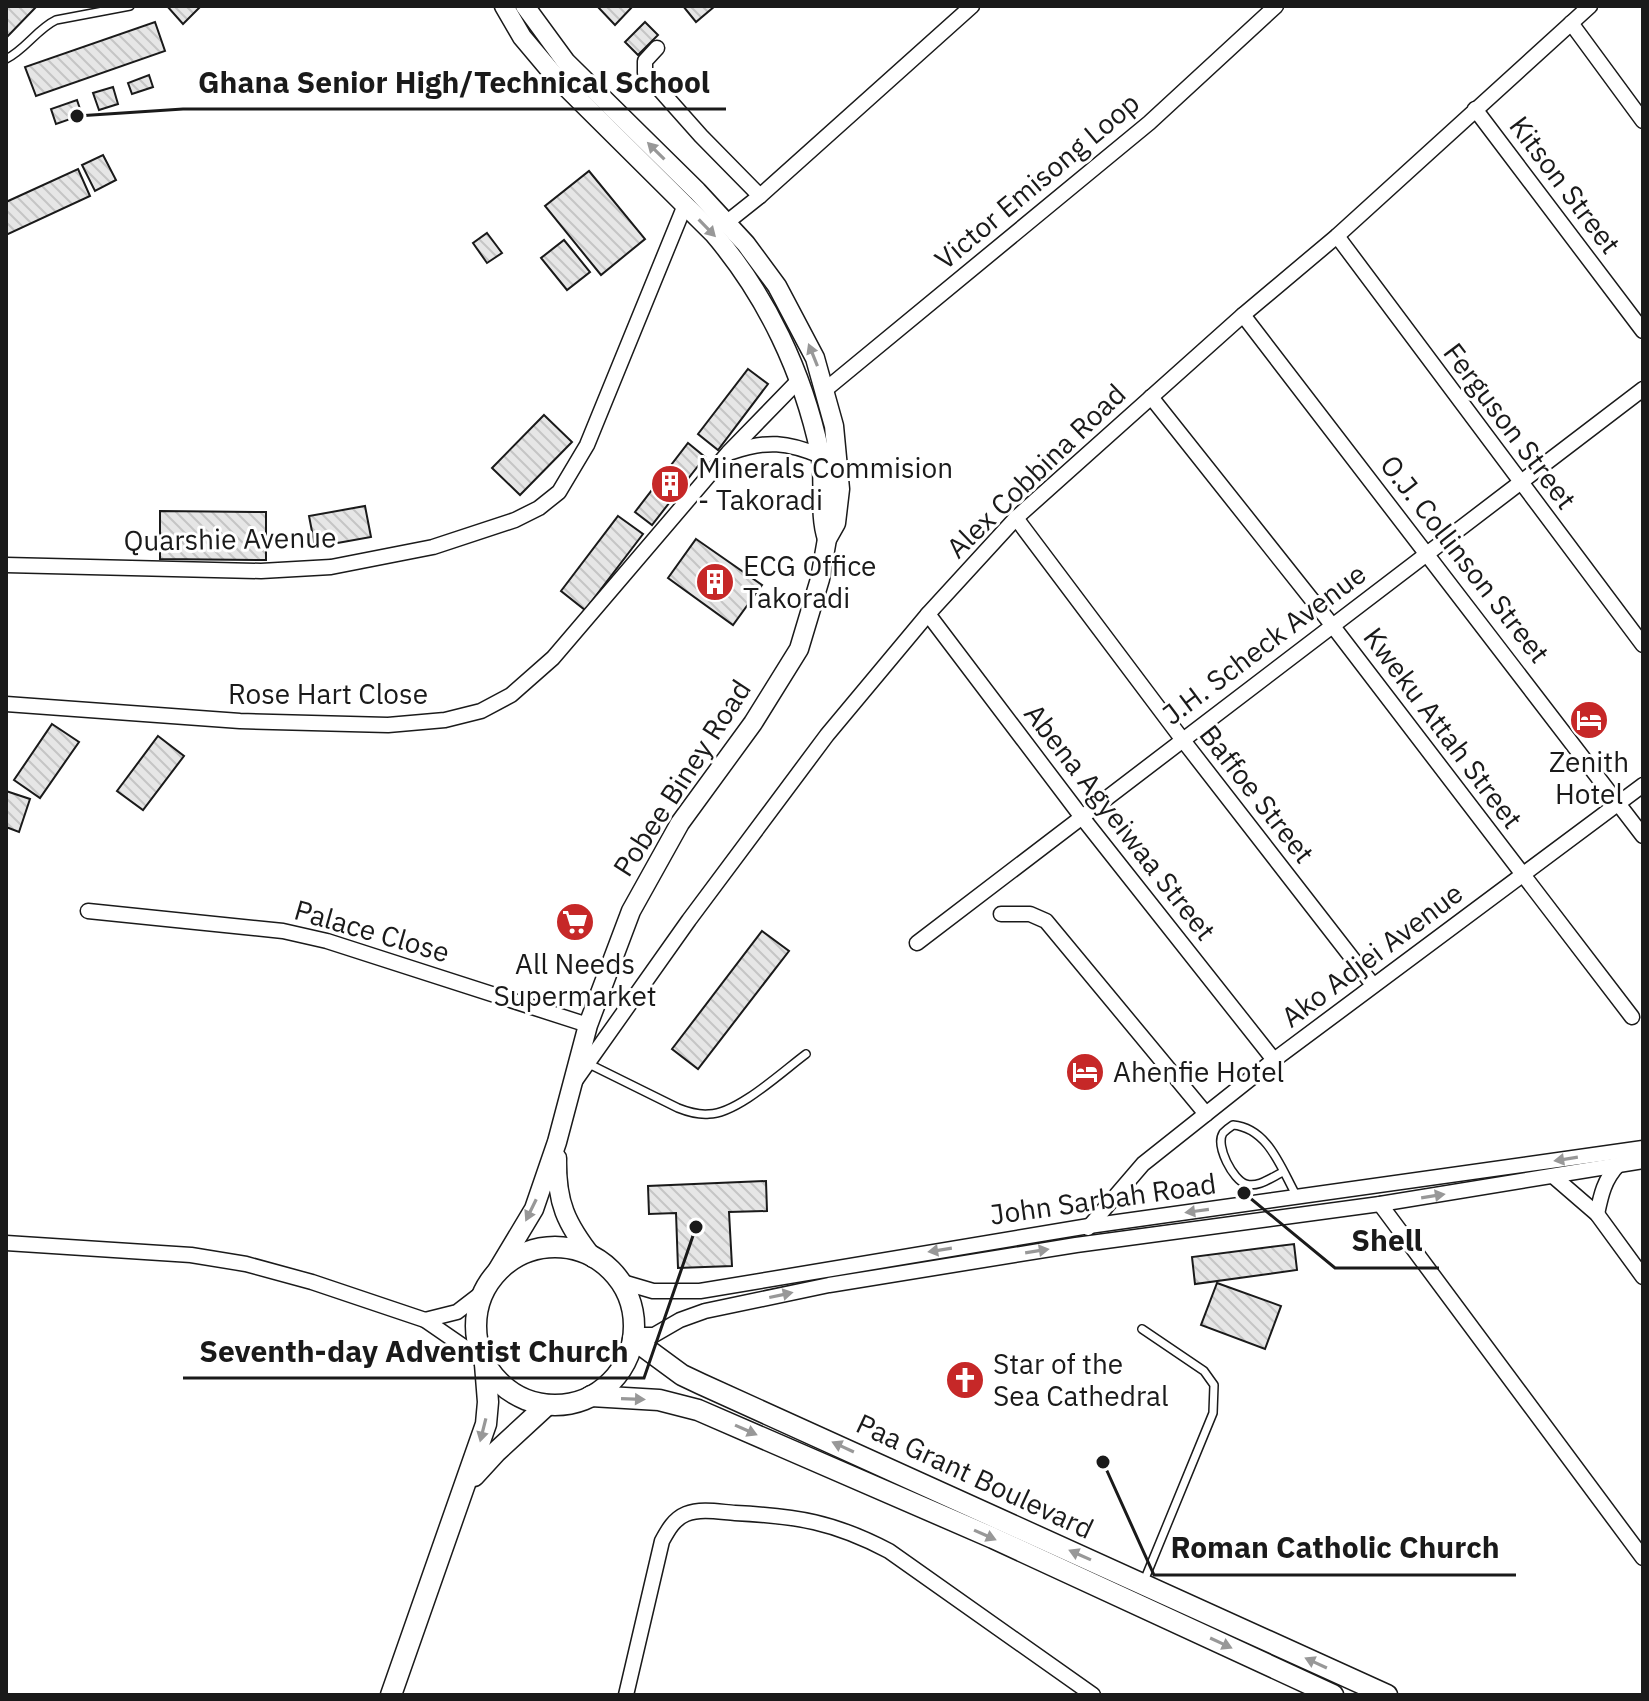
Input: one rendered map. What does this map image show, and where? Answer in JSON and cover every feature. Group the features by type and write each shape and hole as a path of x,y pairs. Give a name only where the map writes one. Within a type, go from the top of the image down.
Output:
{"main road":[{"path":"391,1695 486,1424 488,1402 484,1362 475,1326 483,1292 508,1262 541,1249 559,1248 593,1258 619,1281 628,1298 633,1316 633,1337 628,1356 607,1386 591,1396 577,1402 547,1405 528,1400 511,1392 497,1380 484,1362"},
{"name":"Paa Grant Boulevard","path":"633,1337 682,1375 1143,1583 1358,1689 1387,1695"},
{"name":"Paa Grant Boulevard","path":"591,1396 659,1400 698,1410 993,1538 1333,1695"},
{"path":"462,1492 482,1466 547,1405"}],"street":[{"name":"Pobee Biney Road","path":"504,6 522,37 554,75 731,254 755,290 785,346 806,396 821,456 822,522 827,539"},
{"name":"Pobee Biney Road","path":"525,6 566,62 697,191 746,244 777,286 815,358 825,390 834,426 840,489 836,523 827,539 820,579 799,649 753,723 680,823 631,911 588,1025 557,1142"},
{"path":"726,223 972,6"},
{"name":"Victor Emisong Loop","path":"825,390 1149,123 1276,6"},
{"name":"Alex Cobbina Road","path":"570,1087 827,735 928,614 1016,518 1243,315 1337,236 1590,6"},
{"path":"1571,23 1643,121"},
{"path":"657,48 645,61 645,73 760,196"},
{"name":"Kitson Street","path":"1475,109 1643,331"},
{"name":"Quarshie Avenue","path":"6,565 261,571 331,567 433,547 515,520 539,508 559,492 587,445 685,205"},
{"name":"Ferguson Street","path":"1337,236 1643,645"},
{"name":"O.J. Collinson Street","path":"1243,315 1643,836"},
{"name":"Rose Hart Close","path":"6,704 240,721 388,725 445,720 481,711 511,695 553,658 728,453 799,380"},
{"name":"J.H. Scheck Avenue","path":"917,943 1643,389"},
{"name":"Kweku Attah Street","path":"1151,397 1332,625 1632,1017"},
{"path":"728,453 773,443 797,446 821,456"},
{"name":"Baffoe Street","path":"1016,518 1373,985"},
{"name":"Abena Agyeiwaa Street","path":"928,614 1081,816 1274,1060"},
{"name":"Ako Adjei Avenue","path":"1076,1245 1143,1164 1274,1060 1643,785"},
{"name":"Palace Close","path":"88,911 283,931 327,941 588,1025"},
{"path":"1001,914 1030,914 1046,921 1206,1114"},
{"path":"557,1142 558,1197 574,1234 593,1258"},
{"path":"495,1274 534,1209 557,1142"},
{"name":"John Sarbah Road","path":"619,1281 653,1291 700,1291 1089,1226 1643,1148"},
{"name":"John Sarbah Road","path":"633,1337 654,1335 680,1320 705,1311 829,1285 1076,1245 1380,1204 1643,1161"},
{"path":"1597,1214 1603,1188 1618,1165"},
{"path":"1553,1176 1597,1214 1643,1277"},
{"path":"1380,1204 1643,1558"},
{"path":"6,1243 191,1255 246,1264 312,1282 425,1320 484,1362"},
{"path":"425,1320 457,1312 483,1292"},
{"path":"626,1695 662,1541 672,1525 686,1514 702,1511 786,1515 827,1523 861,1536 889,1551 1093,1695"}],"lane":[{"path":"6,59 56,20 130,6"},
{"path":"589,1064 678,1108 712,1115 731,1108 806,1054"},
{"path":"1283,1172 1262,1183 1247,1185 1239,1180 1223,1157 1223,1133 1233,1125 1246,1126 1262,1136 1283,1172 1297,1197"},
{"path":"1142,1329 1204,1371 1214,1385 1213,1413 1143,1583"}],"building":[{"path":"6,6 37,6 6,38"},
{"path":"167,6 201,6 183,24"},
{"path":"597,6 633,6 615,25"},
{"path":"683,6 715,6 696,22"},
{"path":"155,22 165,51 36,96 25,67"},
{"path":"645,22 658,35 638,55 625,42"},
{"path":"149,75 153,87 132,94 128,83"},
{"path":"113,87 118,104 99,110 93,93"},
{"path":"77,100 82,115 56,124 51,109"},
{"path":"103,155 116,180 95,191 82,165"},
{"path":"78,169 90,196 6,235 6,202"},
{"path":"589,171 645,239 601,275 545,206"},
{"path":"487,233 502,253 487,263 473,243"},
{"path":"564,240 590,272 567,290 541,258"},
{"path":"748,369 768,384 718,450 698,434"},
{"path":"544,415 572,442 520,495 492,468"},
{"name":"Minerals Commision - Takoradi","path":"688,443 705,457 652,525 635,512"},
{"path":"365,506 371,537 315,547 309,516"},
{"path":"160,511 266,512 266,560 160,559"},
{"path":"618,516 643,534 585,610 561,591"},
{"name":"ECG Office Takoradi","path":"696,539 762,585 733,625 668,578"},
{"path":"52,724 79,742 40,798 14,780"},
{"path":"158,736 184,756 143,810 117,791"},
{"path":"6,791 30,799 19,832 6,827"},
{"path":"762,931 789,951 698,1069 672,1049"},
{"path":"766,1181 767,1211 729,1212 732,1266 678,1268 676,1213 649,1214 648,1186"},
{"path":"1294,1244 1297,1270 1195,1284 1192,1257"},
{"path":"1217,1283 1281,1306 1265,1349 1201,1325"}],"place":[{"name":"Ghana Senior High/Technical School","path":"77,116"},
{"name":"Minerals Commision - Takoradi","path":"670,484"},
{"name":"ECG Office Takoradi","path":"715,582"},
{"name":"Zenith Hotel","path":"1589,720"},
{"name":"All Needs Supermarket","path":"575,922"},
{"name":"Ahenfie Hotel","path":"1085,1072"},
{"name":"Shell","path":"1244,1193"},
{"name":"Seventh-day Adventist Church","path":"696,1227"},
{"name":"Star of the Sea Cathedral","path":"965,1380"},
{"name":"Roman Catholic Church","path":"1103,1462"}]}
